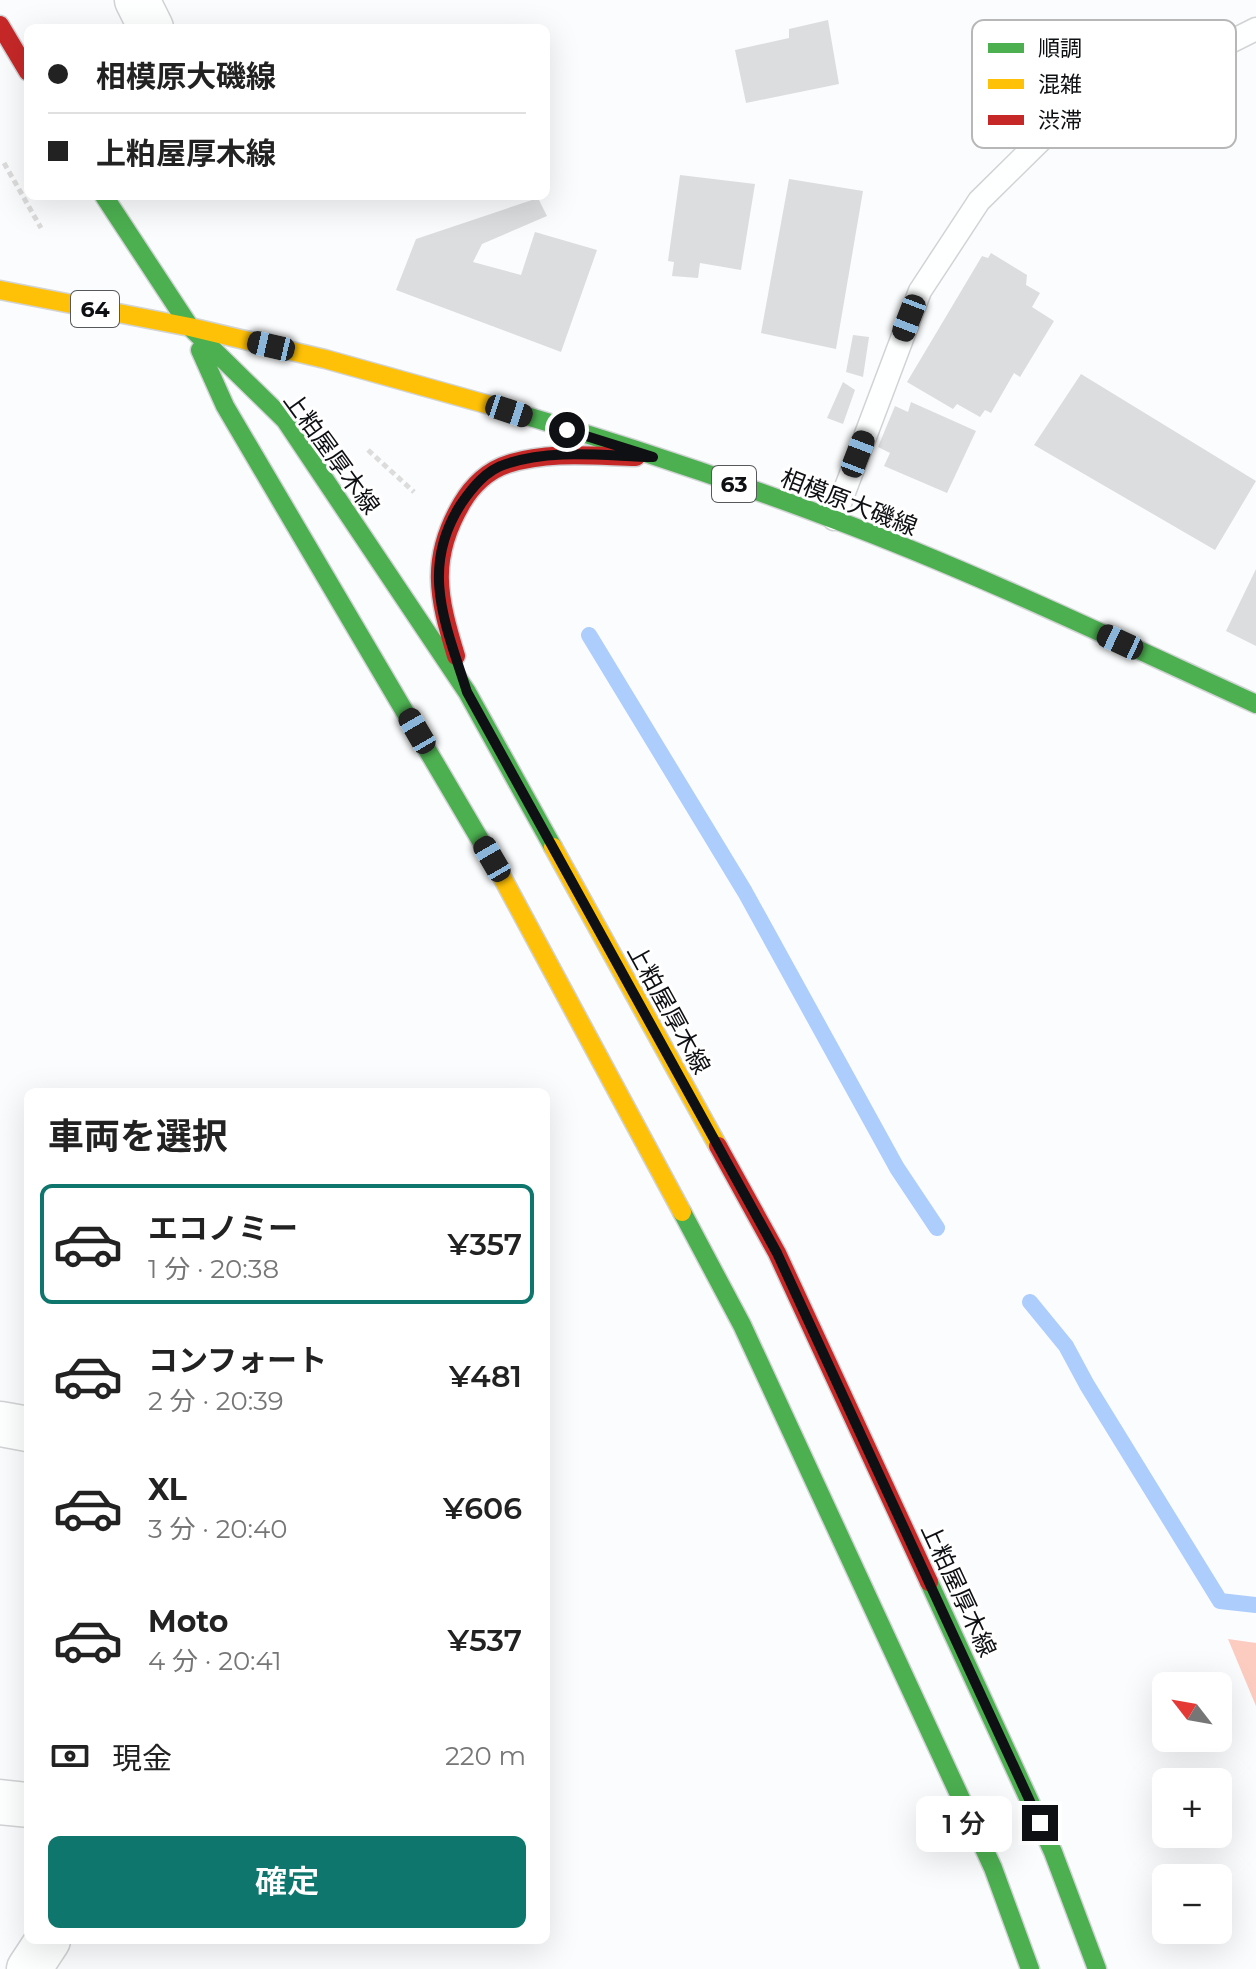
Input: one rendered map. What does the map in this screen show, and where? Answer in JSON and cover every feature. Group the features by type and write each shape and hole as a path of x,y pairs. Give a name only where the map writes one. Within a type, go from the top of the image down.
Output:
{"main road":[{"path":"0,25 24,65"},
{"path":"107,200 190,327 225,406 507,885 742,1325 993,1868 1030,1969"},
{"name":"64","path":"0,290 190,327"},
{"name":"相模原大磯線","path":"190,327 399,379 653,457 834,519 1039,605 1256,704"},
{"name":"上粕屋厚木線","path":"190,327 285,420 467,692 777,1253 1047,1838 1097,1969"},
{"path":"467,692 441,606 438,559 445,531 475,484 504,464 549,455 653,457"}],"street":[{"path":"137,0 149,24"},
{"path":"0,1424 24,1428"},
{"path":"0,1802 24,1805"},
{"path":"29,1969 45,1944"}],"lane":[{"path":"1236,39 1256,29"},
{"path":"834,519 920,291 979,201 1033,148"}],"path":[{"path":"4,163 24,198"},
{"path":"25,200 41,228"},
{"path":"364,446 420,498"}],"shaded area":[{"path":"1228,1639 1256,1643 1256,1706"}],"building":[{"path":"828,20 839,84 746,103 735,50 789,38 789,29"},
{"path":"680,175 755,184 741,270 700,263 698,278 672,276 674,262 668,261"},
{"path":"789,179 863,191 836,349 761,333"},
{"path":"539,200 547,216 482,244 473,262 521,275 535,232 597,250 561,352 396,290 416,239"},
{"path":"991,253 1027,275 1026,285 1040,293 1032,307 1054,321 1020,377 1014,373 991,413 985,410 980,417 957,404 953,409 907,382 982,256 988,258"},
{"path":"853,335 869,337 863,377 846,372"},
{"path":"1081,374 1256,481 1215,550 1034,445"},
{"path":"843,382 855,390 843,424 827,418"},
{"path":"911,402 976,431 947,493 884,466 890,453 878,447 895,406 908,412"},
{"path":"1256,569 1256,646 1226,631"}],"waterway":[{"path":"589,635 745,892 897,1168 937,1228"},
{"path":"1030,1302 1066,1346 1220,1601 1256,1605"}],"traffic: fast":[{"path":"107,200 190,327"},
{"path":"190,327 285,420 467,692 553,847"},
{"path":"200,350 225,406 502,877"},
{"path":"493,406 707,473 887,540 1046,608 1256,704"},
{"path":"682,1212 742,1325 993,1868 1030,1969"},
{"path":"929,1582 1053,1852 1097,1969"}],"traffic: slow":[{"path":"0,290 190,327 325,359 493,406"},
{"path":"553,847 718,1146"},
{"path":"502,877 682,1212"}],"traffic: jam":[{"path":"0,25 24,65"},
{"path":"456,656 441,596 441,560 452,523 476,485 494,470 539,457 636,457"},
{"path":"718,1146 777,1253 929,1582"}],"route":[{"path":"567,430 653,457 549,455 504,464 475,484 445,531 438,559 441,606 467,692 777,1253 1040,1823"}]}
